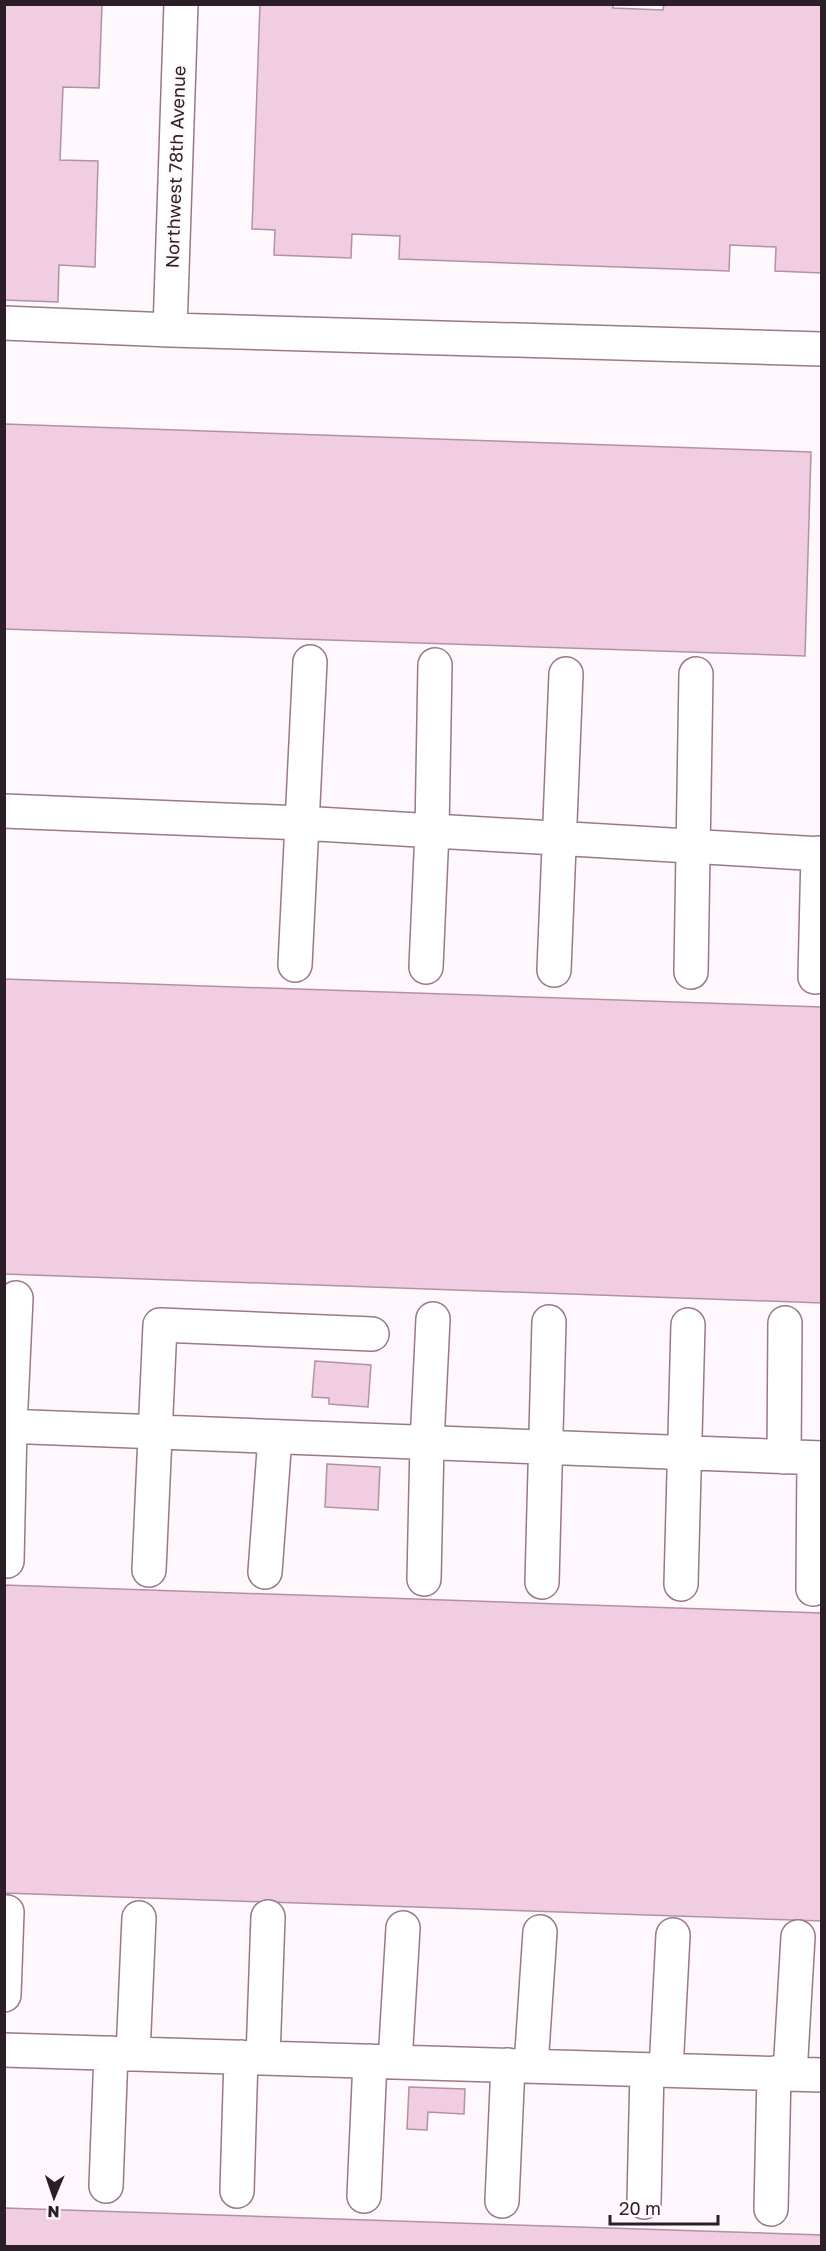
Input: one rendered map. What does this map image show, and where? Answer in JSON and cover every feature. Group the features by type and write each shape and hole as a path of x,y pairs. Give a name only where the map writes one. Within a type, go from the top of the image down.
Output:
{"lane":[{"name":"Northwest 78th Avenue","path":"170,330 181,4"},
{"path":"4,323 822,349"},
{"path":"295,965 310,662"},
{"path":"426,967 432,831 435,665"},
{"path":"554,970 566,674"},
{"path":"692,972 696,674"},
{"path":"4,811 301,823 820,854 815,977"},
{"path":"7,1561 7,1426 16,1298"},
{"path":"424,1579 433,1319"},
{"path":"542,1582 549,1322"},
{"path":"785,1323 807,1457 813,1589"},
{"path":"149,1570 160,1325 372,1334"},
{"path":"681,1584 688,1325"},
{"path":"7,1426 807,1457"},
{"path":"265,1572 275,1437"},
{"path":"4,1995 7,1912"},
{"path":"237,2191 268,1917"},
{"path":"106,2186 140,1918"},
{"path":"364,2196 403,1928"},
{"path":"502,2201 540,1932"},
{"path":"644,2202 656,2070 673,1935"},
{"path":"771,2209 795,2074 798,1937"},
{"path":"4,2050 795,2074"}],"building":[{"path":"4,4 102,4 99,88 63,87 60,160 98,161 95,267 59,265 58,302 4,300"},
{"path":"260,4 613,4 613,8 663,10 664,4 822,4 822,273 775,271 776,247 730,245 729,271 399,259 400,236 352,234 351,258 274,255 275,230 252,229"},
{"path":"4,424 811,452 805,656 4,629"},
{"path":"4,979 822,1007 822,1303 4,1274"},
{"path":"315,1361 371,1365 368,1407 329,1404 329,1398 312,1397"},
{"path":"327,1464 380,1467 378,1510 325,1507"},
{"path":"4,1585 822,1613 822,1921 4,1893"},
{"path":"409,2087 465,2089 464,2114 428,2112 427,2130 407,2129"},
{"path":"4,2208 822,2235 822,2246 4,2246"}]}
